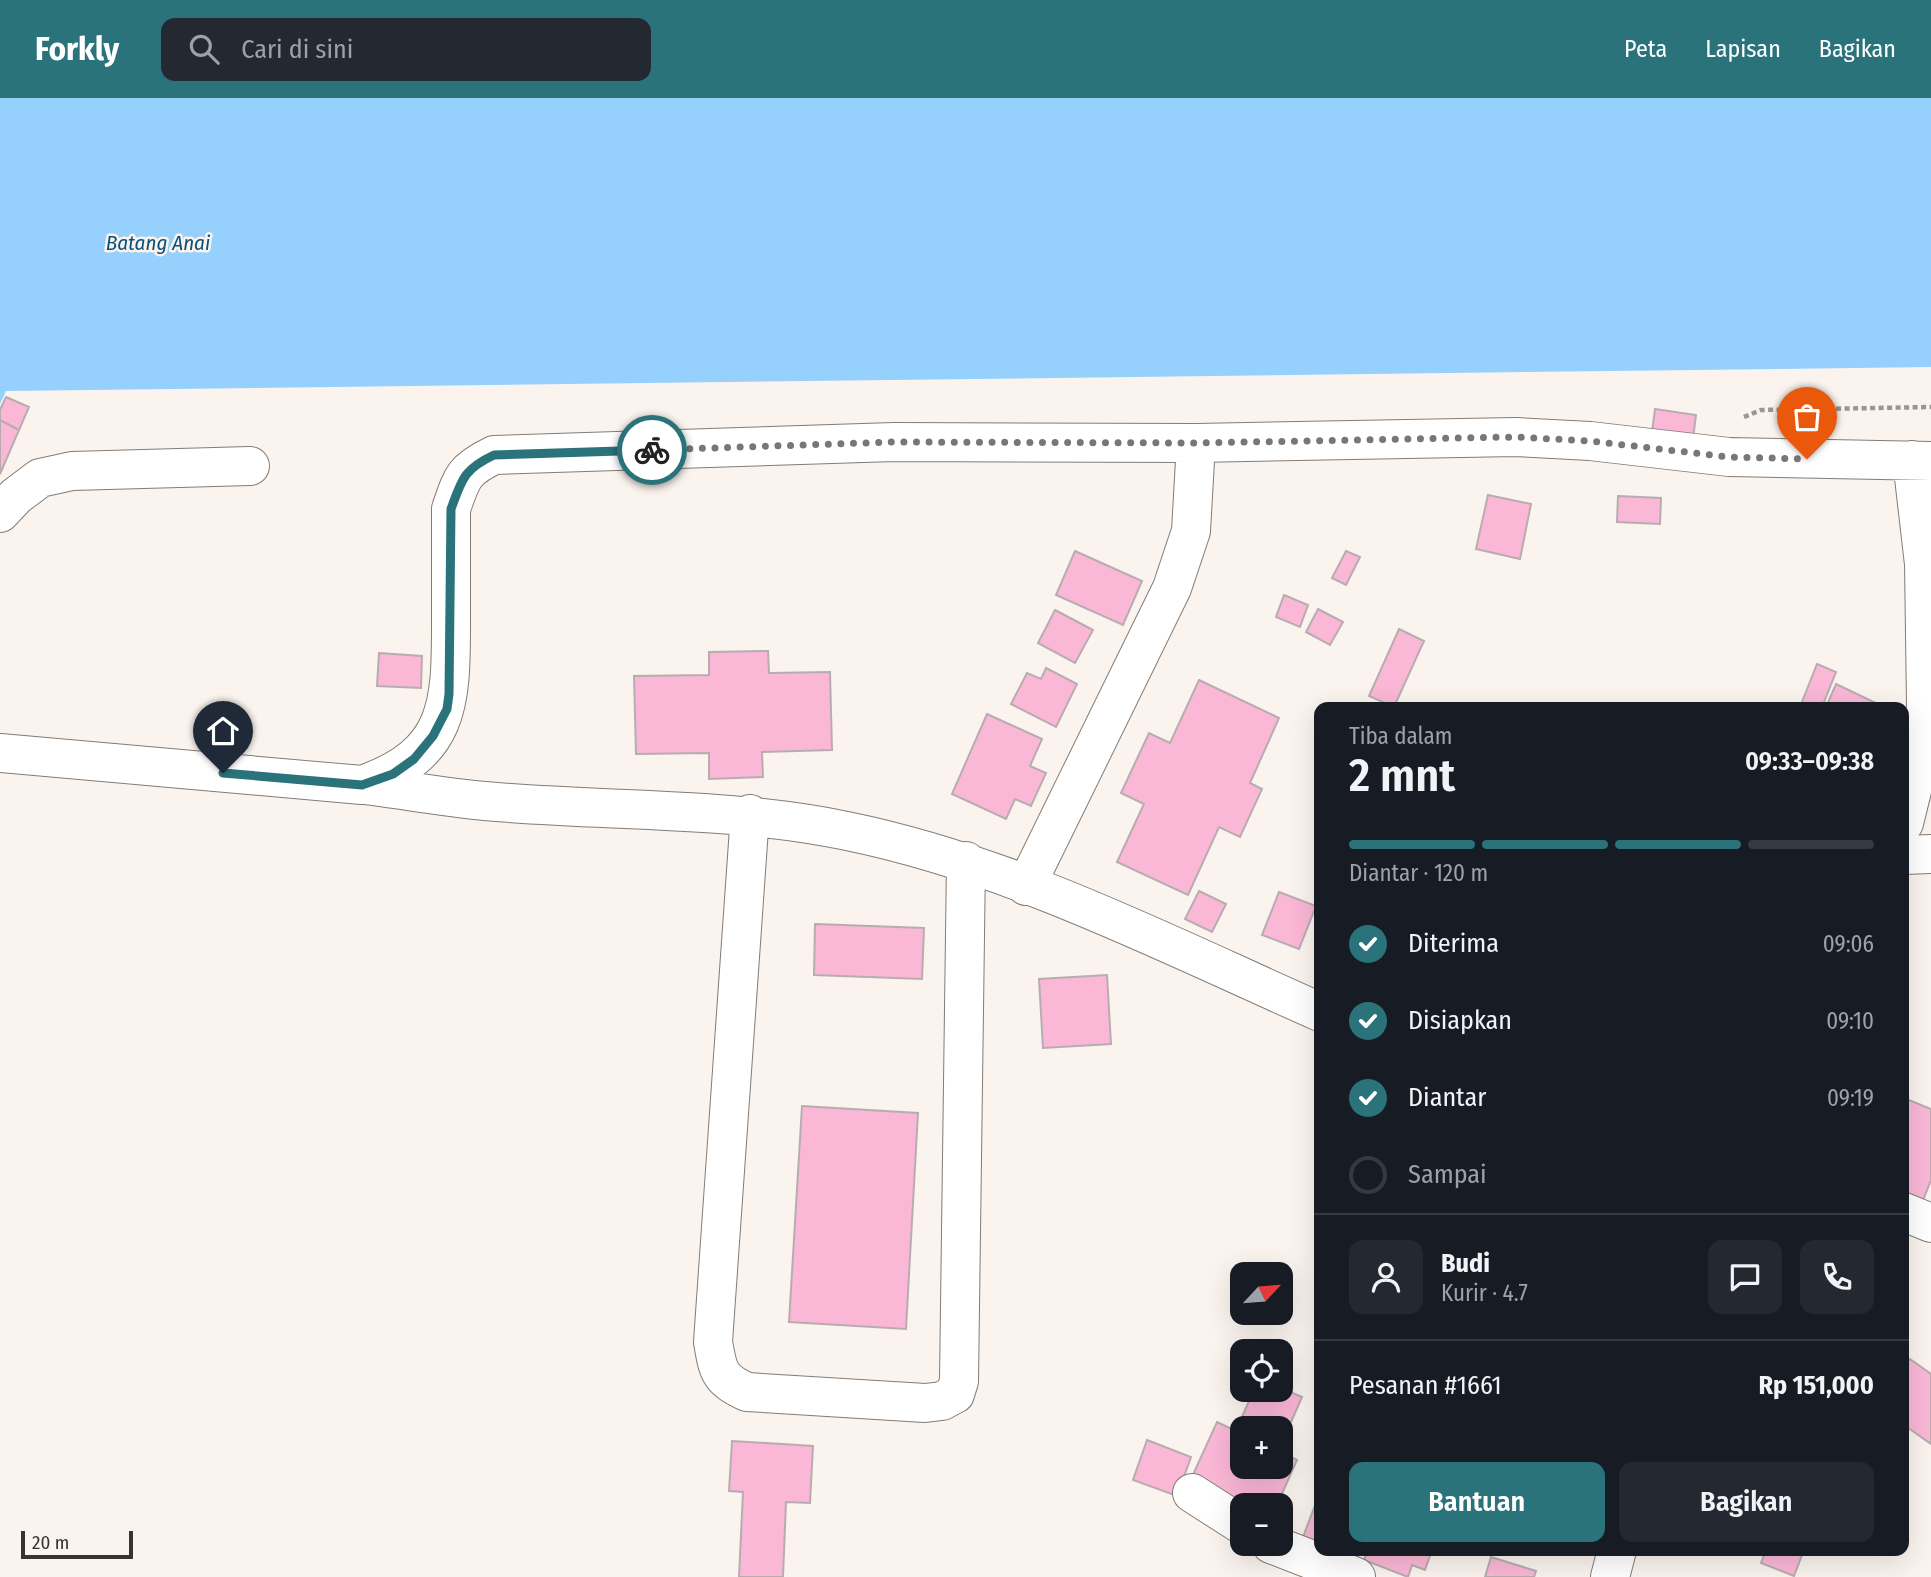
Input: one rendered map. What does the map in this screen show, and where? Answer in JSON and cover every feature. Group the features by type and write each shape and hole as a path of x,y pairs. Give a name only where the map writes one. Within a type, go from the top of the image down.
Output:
{"street":[{"path":"362,785 393,774 414,759 433,736 447,709 451,679 451,509 460,483 471,466 494,455 894,442 1196,443 1516,437 1590,441 1729,457 1921,461 1926,705 1922,750 1909,803"},
{"path":"1026,886 1172,588 1191,531 1196,443"},
{"path":"0,513 16,496 40,478 72,471 250,466"},
{"path":"0,753 362,785 485,801 750,814 848,831 966,860 1094,912 1314,1009"},
{"path":"750,814 713,1342 718,1370 730,1384 747,1392 925,1404 942,1401 955,1394 959,1381 966,860"},
{"path":"1909,855 1931,854"},
{"path":"1909,1214 1931,1223"},
{"path":"1192,1493 1230,1517"},
{"path":"1293,1553 1356,1577"},
{"path":"1610,1577 1615,1556"}],"path":[{"path":"1729,457 1734,421 1761,410 1931,407"}],"water":[{"name":"Batang Anai","path":"0,98 1931,98 1931,367 6,391 0,404"}],"building":[{"path":"6,397 29,407 19,430 0,420 0,410"},
{"path":"1655,409 1696,415 1692,446 1651,440"},
{"path":"0,420 19,430 0,474"},
{"path":"1488,495 1531,504 1520,559 1476,549"},
{"path":"1618,496 1661,498 1660,524 1617,522"},
{"path":"1075,551 1142,581 1123,625 1056,595"},
{"path":"1346,551 1360,557 1346,585 1332,578"},
{"path":"1284,595 1308,605 1300,627 1276,617"},
{"path":"1318,609 1343,622 1330,645 1306,632"},
{"path":"1055,610 1093,630 1075,663 1038,643"},
{"path":"1399,629 1424,641 1396,702 1383,702 1369,696"},
{"path":"768,651 769,673 830,672 832,750 762,752 763,777 709,779 709,753 636,754 634,676 709,675 709,652"},
{"path":"379,653 422,656 421,688 377,686"},
{"path":"1817,664 1836,672 1824,702 1802,702"},
{"path":"1046,668 1077,684 1056,727 1011,704 1027,673 1041,679"},
{"path":"1199,680 1279,718 1250,783 1262,789 1240,837 1219,827 1188,895 1117,862 1144,804 1121,793 1149,733 1170,743"},
{"path":"1836,684 1874,702 1828,702"},
{"path":"987,714 1042,739 1030,766 1046,773 1031,806 1015,799 1006,819 952,794"},
{"path":"1199,891 1226,904 1212,932 1185,919"},
{"path":"1279,892 1314,905 1299,949 1262,935"},
{"path":"815,924 924,928 922,979 814,975"},
{"path":"1107,975 1111,1044 1043,1048 1039,979"},
{"path":"1909,1100 1931,1109 1931,1180 1918,1213 1909,1209"},
{"path":"802,1106 918,1113 906,1329 789,1322"},
{"path":"1909,1360 1931,1374 1931,1444 1909,1429"},
{"path":"1293,1393 1302,1397 1293,1418 1242,1416 1249,1402 1293,1402"},
{"path":"1217,1422 1230,1428 1230,1479 1289,1479 1282,1493 1230,1493 1230,1497 1191,1479"},
{"path":"1147,1440 1191,1457 1177,1496 1133,1480"},
{"path":"732,1441 813,1446 810,1503 786,1502 783,1577 739,1577 743,1492 729,1491"},
{"path":"1314,1508 1314,1550 1300,1545"},
{"path":"1328,1556 1349,1556 1346,1563"},
{"path":"1366,1556 1430,1556 1425,1570 1412,1565 1408,1577 1364,1560"},
{"path":"1764,1556 1802,1556 1794,1576 1761,1563"},
{"path":"1491,1557 1536,1571 1534,1577 1485,1577"}],"way so far":[{"path":"652,450 894,442 1196,443 1516,437 1590,441 1729,457 1807,459"}],"route":[{"path":"223,773 362,785 393,774 414,759 433,736 447,709 451,679 451,509 460,483 471,466 494,455 652,450"}]}
